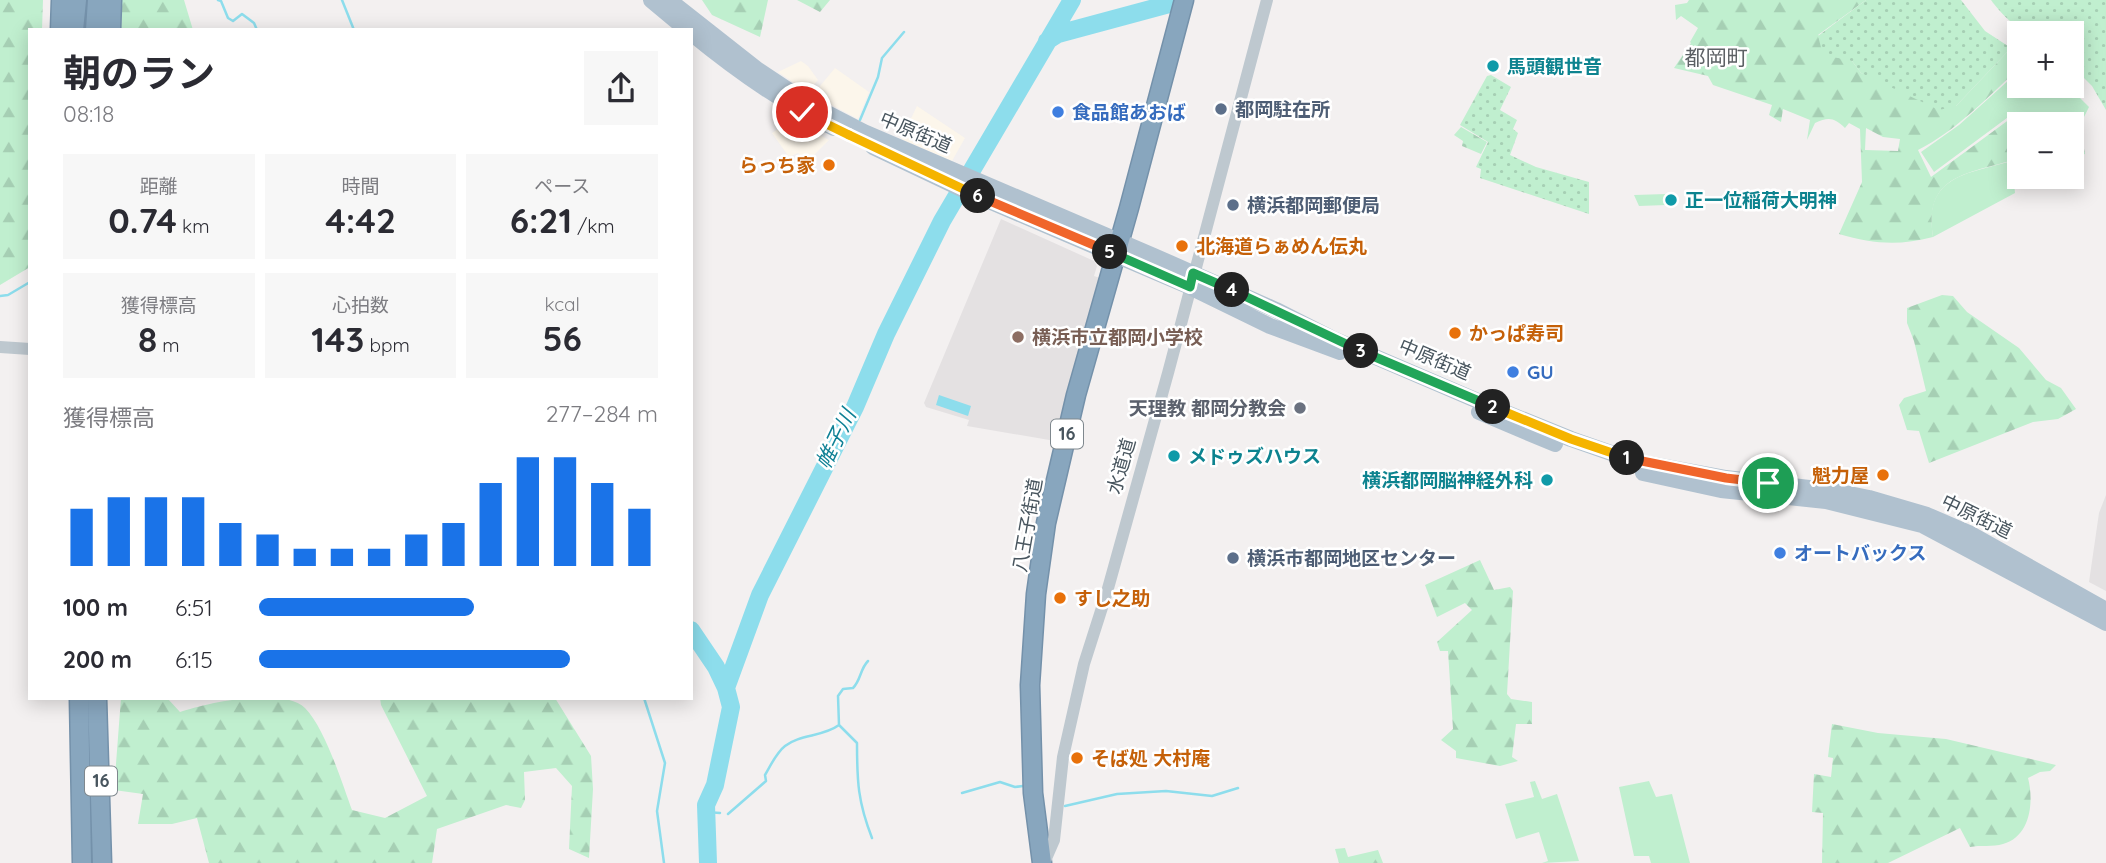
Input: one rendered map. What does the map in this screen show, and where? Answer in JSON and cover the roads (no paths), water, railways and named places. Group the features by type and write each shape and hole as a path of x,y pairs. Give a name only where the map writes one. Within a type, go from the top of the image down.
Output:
{"highway":[{"path":"60,28 61,0"},
{"path":"74,28 77,0"},
{"path":"95,28 97,0"},
{"path":"111,28 112,0"},
{"name":"八王子街道","path":"1043,863 1032,793 1030,685 1036,594 1046,523 1076,395 1182,8"},
{"name":"16","path":"79,700 82,863"},
{"name":"16","path":"97,700 102,863"}],"main road":[{"name":"中原街道","path":"651,0 685,28"},
{"name":"中原街道","path":"669,0 758,70 806,102 954,178"},
{"name":"中原街道","path":"693,34 720,57 802,112 1117,249 1276,310 1331,338 1597,449 1634,461 1684,471 1869,498 1927,515 1969,533 2106,623"},
{"name":"中原街道","path":"2067,596 2106,610"}],"street":[{"name":"水道道","path":"1043,863 1054,840 1063,757 1084,664 1107,592 1268,0"},
{"path":"0,347 28,349"},
{"path":"1053,863 1054,840"}],"water":[{"path":"939,395 971,406 968,416 936,405"}],"waterway":[{"path":"218,0 221,1 228,18 233,21 242,14 256,28"},
{"path":"342,0 353,28"},
{"name":"帷子川","path":"726,688 760,595 855,407 886,334 942,221 1072,0"},
{"path":"1047,41 1058,34 1184,0"},
{"path":"860,120 878,77 882,58 904,32"},
{"path":"0,296 8,295 28,283"},
{"name":"帷子川","path":"693,633 716,667 731,707 715,785 706,805 708,863"},
{"path":"728,814 766,781 765,775 785,746 839,725 838,696 843,689 853,688 868,661"},
{"path":"645,700 665,763 657,811 664,863"},
{"path":"839,725 857,743 859,792 872,838"},
{"path":"962,793 1000,782 1015,787 1023,786"},
{"path":"1065,806 1117,794 1166,791 1212,796 1238,788"},
{"path":"706,812 720,813"}],"place":[{"name":"馬頭観世音","path":"1493,66"},
{"name":"都岡駐在所","path":"1221,109"},
{"name":"食品館あおば","path":"1058,112"},
{"name":"らっち家","path":"829,165"},
{"name":"正一位稲荷大明神","path":"1671,200"},
{"name":"横浜都岡郵便局","path":"1233,205"},
{"name":"北海道らぁめん伝丸","path":"1182,246"},
{"name":"かっぱ寿司","path":"1455,333"},
{"name":"横浜市立都岡小学校","path":"1018,337"},
{"name":"GU","path":"1513,372"},
{"name":"天理教 都岡分教会","path":"1300,408"},
{"name":"メドゥズハウス","path":"1174,456"},
{"name":"魁力屋","path":"1883,475"},
{"name":"横浜都岡脳神経外科","path":"1547,480"},
{"name":"オートバックス","path":"1780,553"},
{"name":"横浜市都岡地区センター","path":"1233,558"},
{"name":"すし之助","path":"1060,598"},
{"name":"そば処 大村庵","path":"1077,758"}],"district":[{"name":"都岡町","path":"1716,58"}]}
